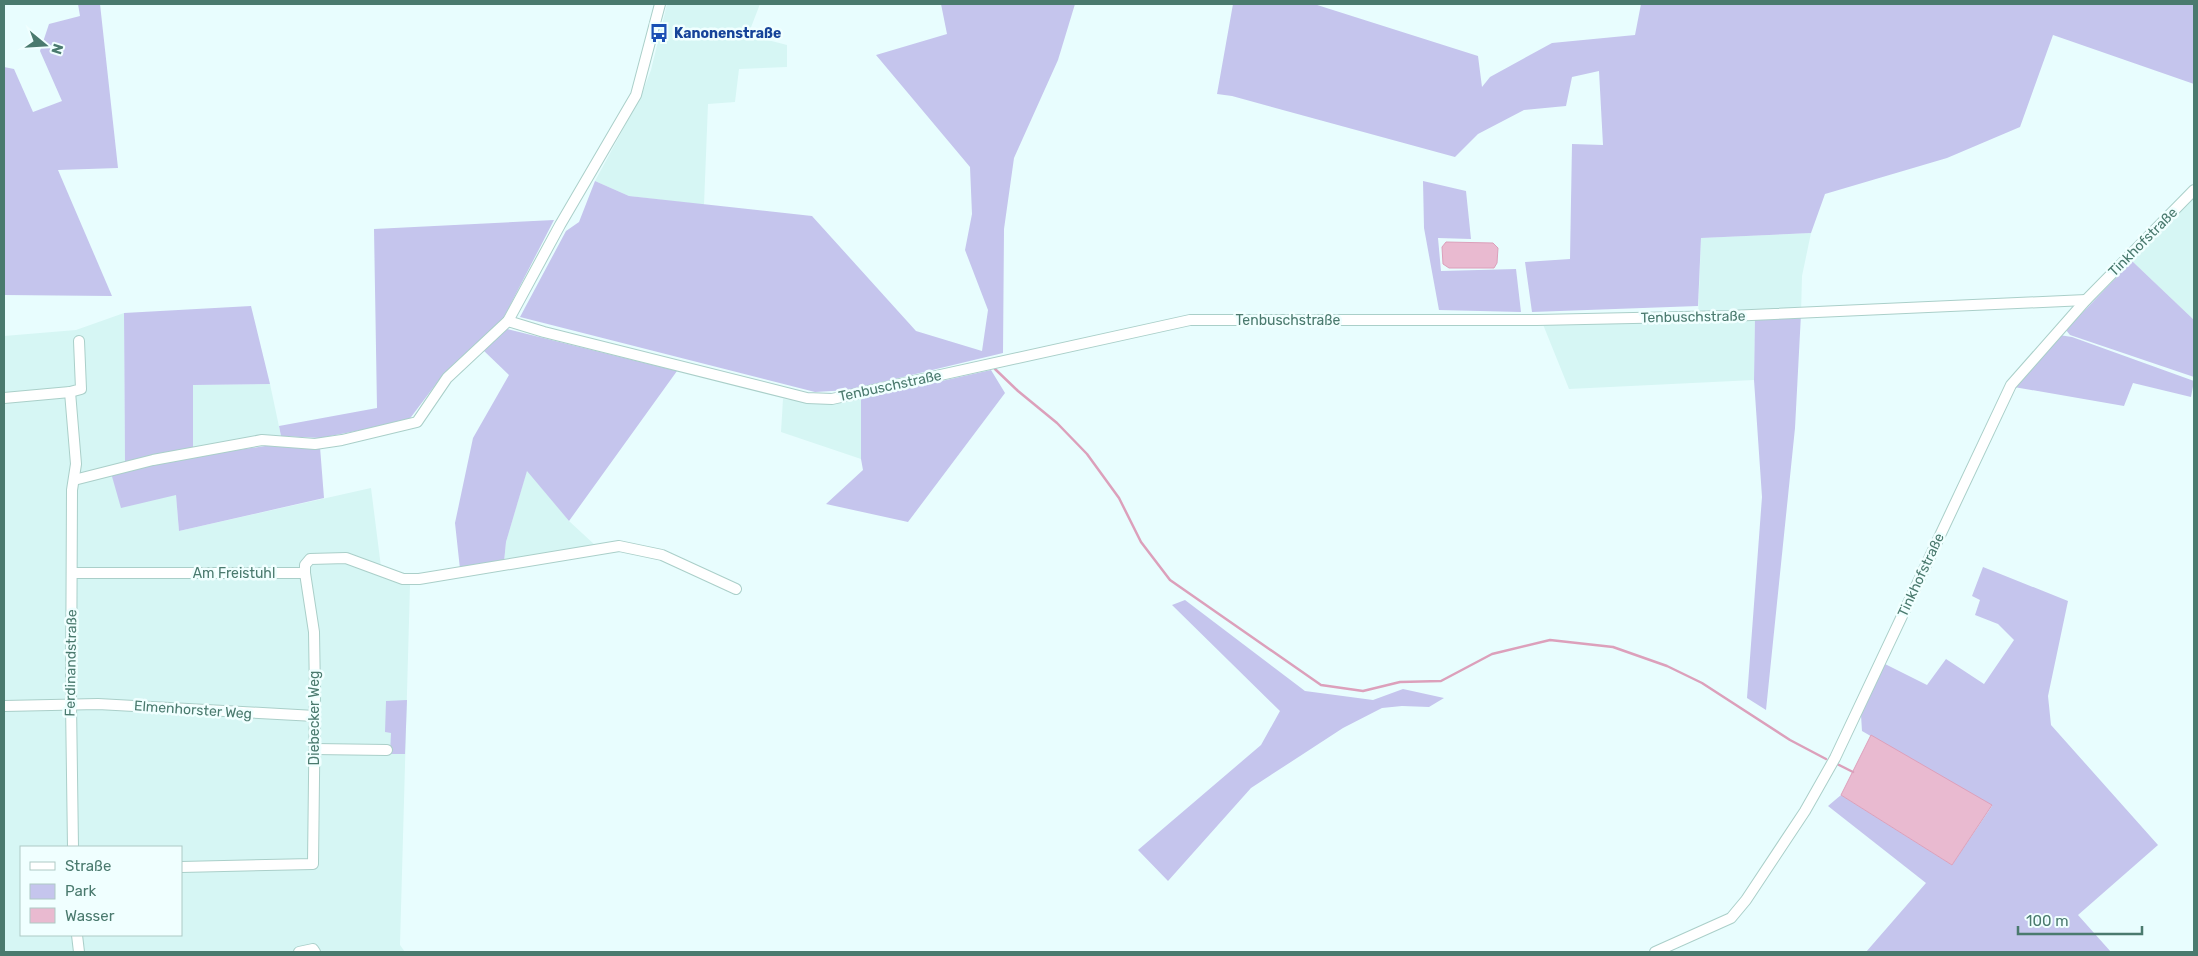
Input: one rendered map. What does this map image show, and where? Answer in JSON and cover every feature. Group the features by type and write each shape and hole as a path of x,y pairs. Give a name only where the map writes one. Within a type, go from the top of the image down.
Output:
{"street":[{"path":"74,480 153,460 262,440 315,444 342,440 417,422 447,378 508,321 560,225 636,95 660,4"},
{"name":"Tinkhofstraße","path":"1655,952 1731,918 1752,892 1805,810 1835,758 2011,385 2029,362 2086,300 2194,190"},
{"name":"Tenbuschstraße","path":"508,321 544,332 807,398 832,399 1190,320 1528,320 1729,316 2086,300"},
{"path":"4,398 78,391 82,384 79,341"},
{"name":"Ferdinandstraße","path":"70,392 76,464 74,480 70,703 73,846"},
{"path":"305,573 306,565 310,559 346,558 403,578 420,579 619,546 662,555 694,568 736,589"},
{"name":"Am Freistuhl","path":"72,573 305,573"},
{"name":"Diebecker Weg","path":"182,867 313,864 314,632 305,573"},
{"name":"Elmenhorster Weg","path":"4,706 70,703 315,716"},
{"path":"314,749 387,750"},
{"path":"78,936 78,952"},
{"path":"300,952 313,949 315,952"}],"shaded area":[{"path":"667,4 760,4 748,35 787,45 787,67 739,69 735,102 708,104 704,205 629,196 595,181 641,96 651,70"},
{"path":"2194,196 2194,320 2132,261"},
{"path":"1811,233 1802,276 1801,314 1755,317 1754,380 1569,389 1542,322 1698,316 1701,238"},
{"path":"124,313 125,463 176,494 179,531 371,488 381,567 410,585 400,945 405,952 4,952 4,336 76,330"},
{"path":"270,384 281,436 193,448 192,385"},
{"path":"783,399 819,403 861,399 861,459 781,432"},
{"path":"527,470 569,521 596,546 504,562 506,542"}],"green space":[{"path":"78,4 100,4 118,168 58,170 112,296 4,295 4,67 14,69 33,112 62,101 40,51 49,24 80,16"},
{"path":"941,4 1075,4 1058,60 1014,158 1004,229 1003,353 849,390 815,392 520,317 566,231 579,222 595,181 629,196 812,216 916,331 982,351 988,310 965,250 972,214 970,167 876,55 947,34"},
{"path":"1233,4 1314,4 1478,56 1482,87 1490,77 1552,43 1635,35 1641,4 2194,4 2194,84 2053,35 2020,127 1947,158 1825,194 1811,233 1701,238 1698,306 1532,312 1525,262 1570,259 1572,144 1603,145 1599,71 1572,77 1566,106 1524,110 1478,134 1455,157 1232,96 1217,94"},
{"path":"1423,181 1466,191 1471,239 1438,238 1441,271 1516,269 1521,312 1439,310 1424,228"},
{"path":"554,220 503,319 439,380 408,421 320,438 281,436 279,426 377,408 374,229"},
{"path":"2132,261 2194,320 2194,377 2070,335 2066,330"},
{"path":"251,306 270,384 193,385 193,448 125,463 124,313"},
{"path":"1801,314 1795,428 1766,710 1747,698 1762,497 1754,380 1755,317"},
{"path":"507,329 677,371 569,521 527,471 506,542 504,562 460,569 455,523 473,438 509,375 483,350"},
{"path":"2059,335 2072,337 2194,381 2191,397 2133,383 2124,406 2014,387"},
{"path":"991,370 1005,393 908,522 826,504 863,470 861,459 861,399"},
{"path":"265,446 320,447 324,498 179,531 176,495 121,508 111,473 157,462"},
{"path":"1983,567 2068,601 2048,696 2051,725 2158,845 2078,915 2111,952 1866,952 1926,883 1828,806 1841,795 1952,865 1992,806 1862,731 1861,715 1883,663 1927,685 1946,659 1984,684 2014,640 1998,624 1975,615 1980,600 1972,596"},
{"path":"1185,600 1305,691 1373,700 1403,689 1444,698 1429,707 1402,706 1382,708 1343,728 1251,788 1168,881 1138,850 1261,745 1280,711 1172,605"},
{"path":"407,700 405,754 390,754 391,733 385,732 386,701"}],"water":[{"path":"1446,242 1493,243 1498,248 1497,263 1494,268 1449,268 1443,264 1442,247"},
{"path":"1871,735 1992,805 1952,865 1841,795"}],"waterway":[{"path":"995,369 1057,423 1087,454 1119,498 1141,542 1170,580 1321,685 1363,691 1400,682 1441,681 1492,654 1550,640 1613,647 1667,666 1702,683 1790,740 1826,759"},
{"path":"1835,763 1853,772"}],"place":[{"name":"Kanonenstraße","path":"659,33"}]}
